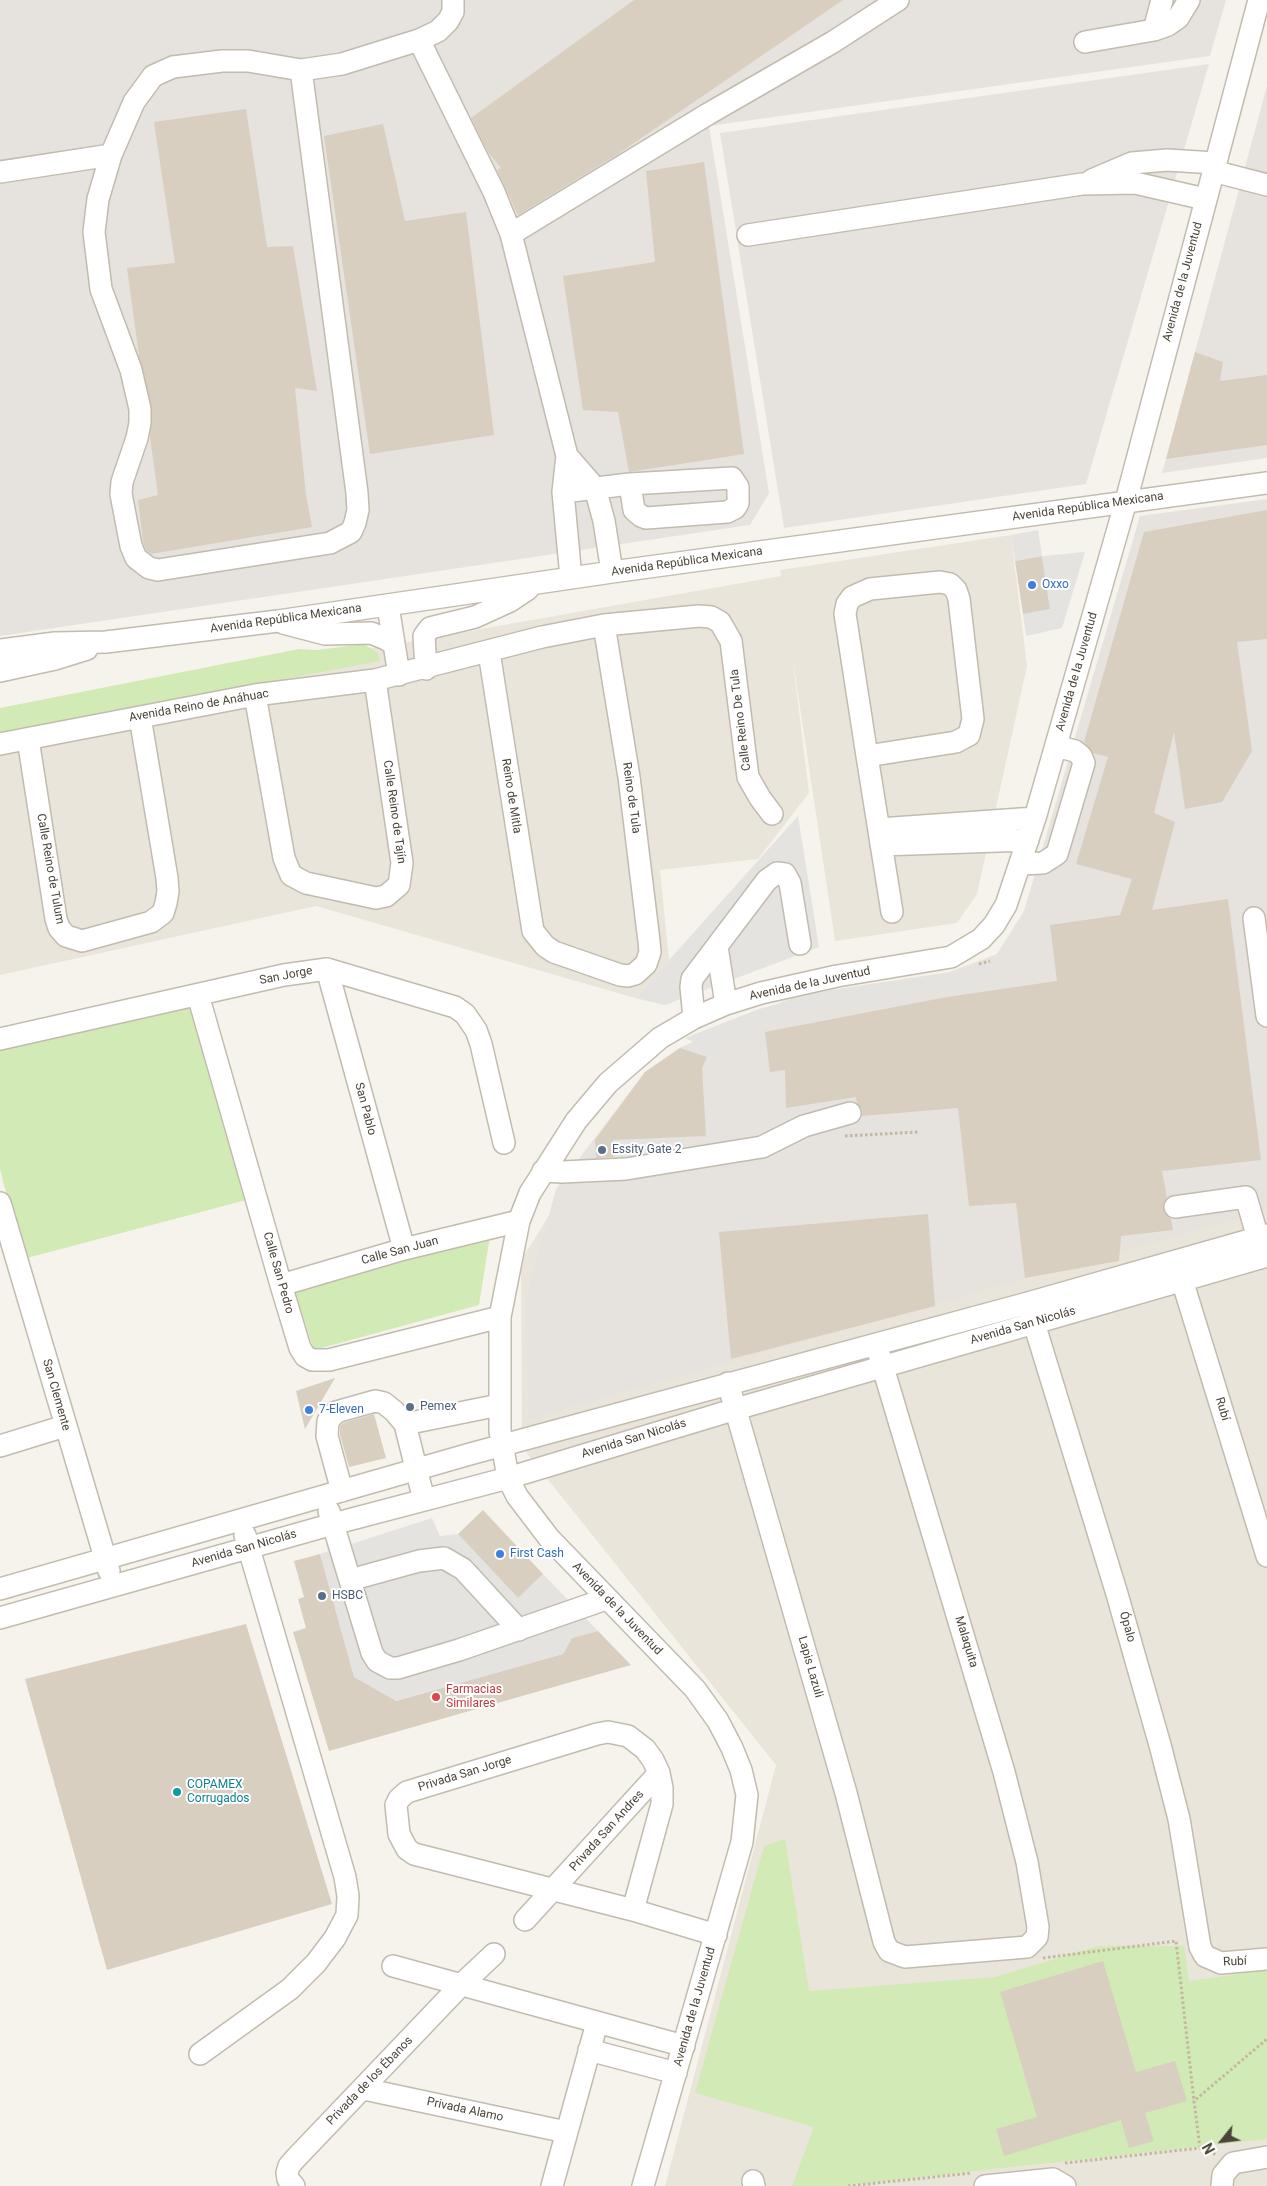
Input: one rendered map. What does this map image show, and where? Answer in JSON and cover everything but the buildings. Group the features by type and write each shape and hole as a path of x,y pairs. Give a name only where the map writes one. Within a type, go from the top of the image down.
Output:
{"street":[{"path":"302,70 357,502 355,523 351,532 342,538 330,542 158,570 149,568 136,558 121,494 122,482 140,423 140,409 131,370 101,289 94,232 98,199 111,155 134,102 144,85 163,69 222,61 248,61 302,70 342,64 419,40 438,31 448,21 453,12 453,0"},
{"path":"511,234 651,148 833,42 898,0"},
{"path":"1154,30 1162,0"},
{"path":"1084,42 1154,30 1178,18 1189,0"},
{"name":"Avenida de la Juventud","path":"643,2186 742,1842 747,1795 741,1770 718,1721 695,1689 549,1538 517,1496 508,1478 502,1445 499,1405 500,1318 519,1221 530,1193 576,1121 608,1083 660,1038 694,1018 726,1004 761,993 837,976 951,957 981,939 994,925 1006,905 1035,818 1056,746 1126,501 1205,198 1260,0"},
{"path":"419,40 494,192 511,234 567,456 563,492 571,578"},
{"path":"0,172 111,155"},
{"path":"1082,184 1132,163 1167,160 1214,167 1267,185"},
{"path":"748,235 1082,184 1134,183 1205,198"},
{"path":"567,456 596,488 612,572"},
{"path":"563,492 630,484 732,478 738,487 738,503 735,508 727,512 646,518 634,510 630,484"},
{"name":"Avenida República Mexicana","path":"3,660 106,642 388,606 612,572 1267,483"},
{"path":"866,756 956,742 970,735 973,719 960,598 950,584 940,582 870,589 860,592 847,604 845,614 866,756 892,912"},
{"path":"426,669 424,636 430,628 475,617 496,609 535,585"},
{"path":"388,606 399,675"},
{"name":"Avenida Reino de Anáhuac","path":"0,744 255,695 375,680 426,669 542,637 604,625 699,616 711,617 720,622"},
{"path":"278,621 324,634 371,634 394,644"},
{"name":"Calle Reino De Tula","path":"720,622 731,641 748,777 772,814"},
{"name":"Reino de Tula","path":"538,940 554,952 620,976 635,974 642,969 648,959 649,940 628,777 604,625"},
{"name":"Avenida República Mexicana","path":"3,660 22,676 55,651"},
{"name":"Reino de Mitla","path":"489,652 530,920 538,940"},
{"name":"Calle Reino de Tajín","path":"255,695 284,858 291,875 306,883 376,898 386,896 399,885 402,863 375,680"},
{"name":"Calle Reino de Tulum","path":"28,739 56,919 59,928 66,936 82,941 151,922 163,913 166,903 167,878 140,717"},
{"path":"1020,864 1043,863 1052,859 1056,854 1084,763 1078,752 1056,746"},
{"path":"880,837 1035,818"},
{"path":"880,837 1028,840"},
{"path":"694,1018 692,979 767,880 781,872 785,874 790,883 800,944"},
{"path":"1254,918 1267,1016"},
{"path":"717,947 726,1004"},
{"name":"San Jorge","path":"0,1040 284,975 327,969 455,1007 465,1014 476,1030 481,1044 504,1143"},
{"name":"San Pablo","path":"327,969 404,1249"},
{"name":"Calle San Pedro","path":"198,995 280,1285 300,1348 305,1356 320,1361 500,1318"},
{"path":"543,1171 572,1172 626,1169 762,1146 810,1124 850,1113"},
{"path":"1175,1207 1246,1197 1264,1243"},
{"name":"San Clemente","path":"0,1204 114,1586"},
{"name":"Calle San Juan","path":"280,1285 404,1249 519,1221"},
{"name":"Avenida San Nicolás","path":"0,1589 502,1445 728,1383 876,1344 1031,1312 1179,1271 1264,1243"},
{"name":"Rubí","path":"1179,1271 1267,1556"},
{"name":"Avenida San Nicolás","path":"0,1618 248,1547 508,1478 883,1366 1031,1312"},
{"name":"Ópalo","path":"1031,1312 1118,1594 1160,1745 1179,1819 1200,1947 1205,1956"},
{"name":"Malaquita","path":"876,1344 1006,1780 1027,1862 1035,1909 1038,1928 1035,1951"},
{"name":"Lapis Lazuli","path":"728,1383 846,1793 880,1931 889,1951 905,1956 1019,1949 1035,1951"},
{"path":"424,1500 405,1424 394,1411 384,1403 375,1401 349,1407 331,1415 327,1436 333,1494 333,1524 372,1653 377,1661 390,1668 398,1668 519,1630 606,1598"},
{"path":"405,1424 499,1405"},
{"path":"0,1446 65,1426"},
{"path":"200,2054 290,1989 316,1963 335,1938 347,1915 348,1896 345,1877 240,1521"},
{"path":"350,1580 419,1561 444,1558 463,1569 519,1630"},
{"name":"Privada San Jorge","path":"633,1910 662,1804 659,1773 645,1749 628,1736 608,1732 407,1792 399,1799 396,1805 399,1834 407,1849 414,1854 555,1889 716,1934"},
{"name":"Privada San Andres","path":"555,1889 659,1773"},
{"path":"525,1920 555,1889"},
{"name":"Privada de los Ébanos","path":"291,2183 288,2166 364,2089 461,1985 494,1954"},
{"name":"Rubí","path":"1205,1956 1221,1963 1267,1959"},
{"path":"393,1966 684,2046"},
{"path":"552,2186 597,2023"},
{"path":"589,2050 676,2073"},
{"name":"Privada Alamo","path":"364,2089 566,2132"},
{"path":"1222,2181 1233,2163 1267,2157"},
{"path":"985,2186 1053,2179 1064,2184"}],"path":[{"path":"974,966 990,961"},
{"path":"841,1136 918,1132"},
{"path":"1035,1951 1176,1942 1200,2148"},
{"path":"1194,2101 1267,2039"}],"shaded area":[{"path":"0,0 1226,0 1210,56 709,126 769,493 750,525 0,636"},
{"path":"1209,64 1086,484 784,528 720,133"},
{"path":"1267,86 1267,458 1162,473 1166,459"},
{"path":"1267,499 1267,2186 665,2186 776,1765 522,1447 521,1261 595,1140 679,1048 798,995 949,972 997,954 1030,903 1140,516"},
{"path":"1267,500 1267,1210 528,1419 526,1299 556,1189 645,1072 680,1048 798,995 957,972 997,954 1024,911 1140,516"},
{"path":"1038,530 1042,556 1015,561 1011,535"},
{"path":"1011,535 1027,666 977,894 957,923 835,941 792,654 809,793 758,859 660,870 669,960 635,998 316,906 0,975 0,714 781,576 780,570"},
{"path":"1085,552 1062,628 1026,636 1023,614 1050,609 1042,556"},
{"path":"798,816 819,947 665,1005 635,998"},
{"path":"990,961 998,974 983,983 778,1015 710,1050 685,1038 759,1009 793,1000 969,971"},
{"path":"432,1518 440,1536 458,1534 518,1598 543,1574 598,1631 572,1638 563,1654 391,1702 354,1677 320,1554"}],"green space":[{"path":"364,644 378,653 380,661 0,733 0,708 299,649 317,650"},
{"path":"191,1002 250,1199 23,1259 0,1169 0,1047"},
{"path":"490,1236 479,1305 314,1350 295,1292"},
{"path":"785,1839 809,1991 995,1977 1098,1946 1184,1946 1189,1981 1267,1970 1267,2139 839,2186 792,2186 814,2127 695,2093 764,1846"}],"place":[{"name":"Oxxo","path":"1032,585"},
{"name":"Essity Gate 2","path":"602,1150"},
{"name":"Pemex","path":"410,1407"},
{"name":"7-Eleven","path":"309,1410"},
{"name":"First Cash","path":"500,1554"},
{"name":"HSBC","path":"322,1596"},
{"name":"Farmacias Similares","path":"436,1697"},
{"name":"COPAMEX Corrugados","path":"177,1792"}]}
